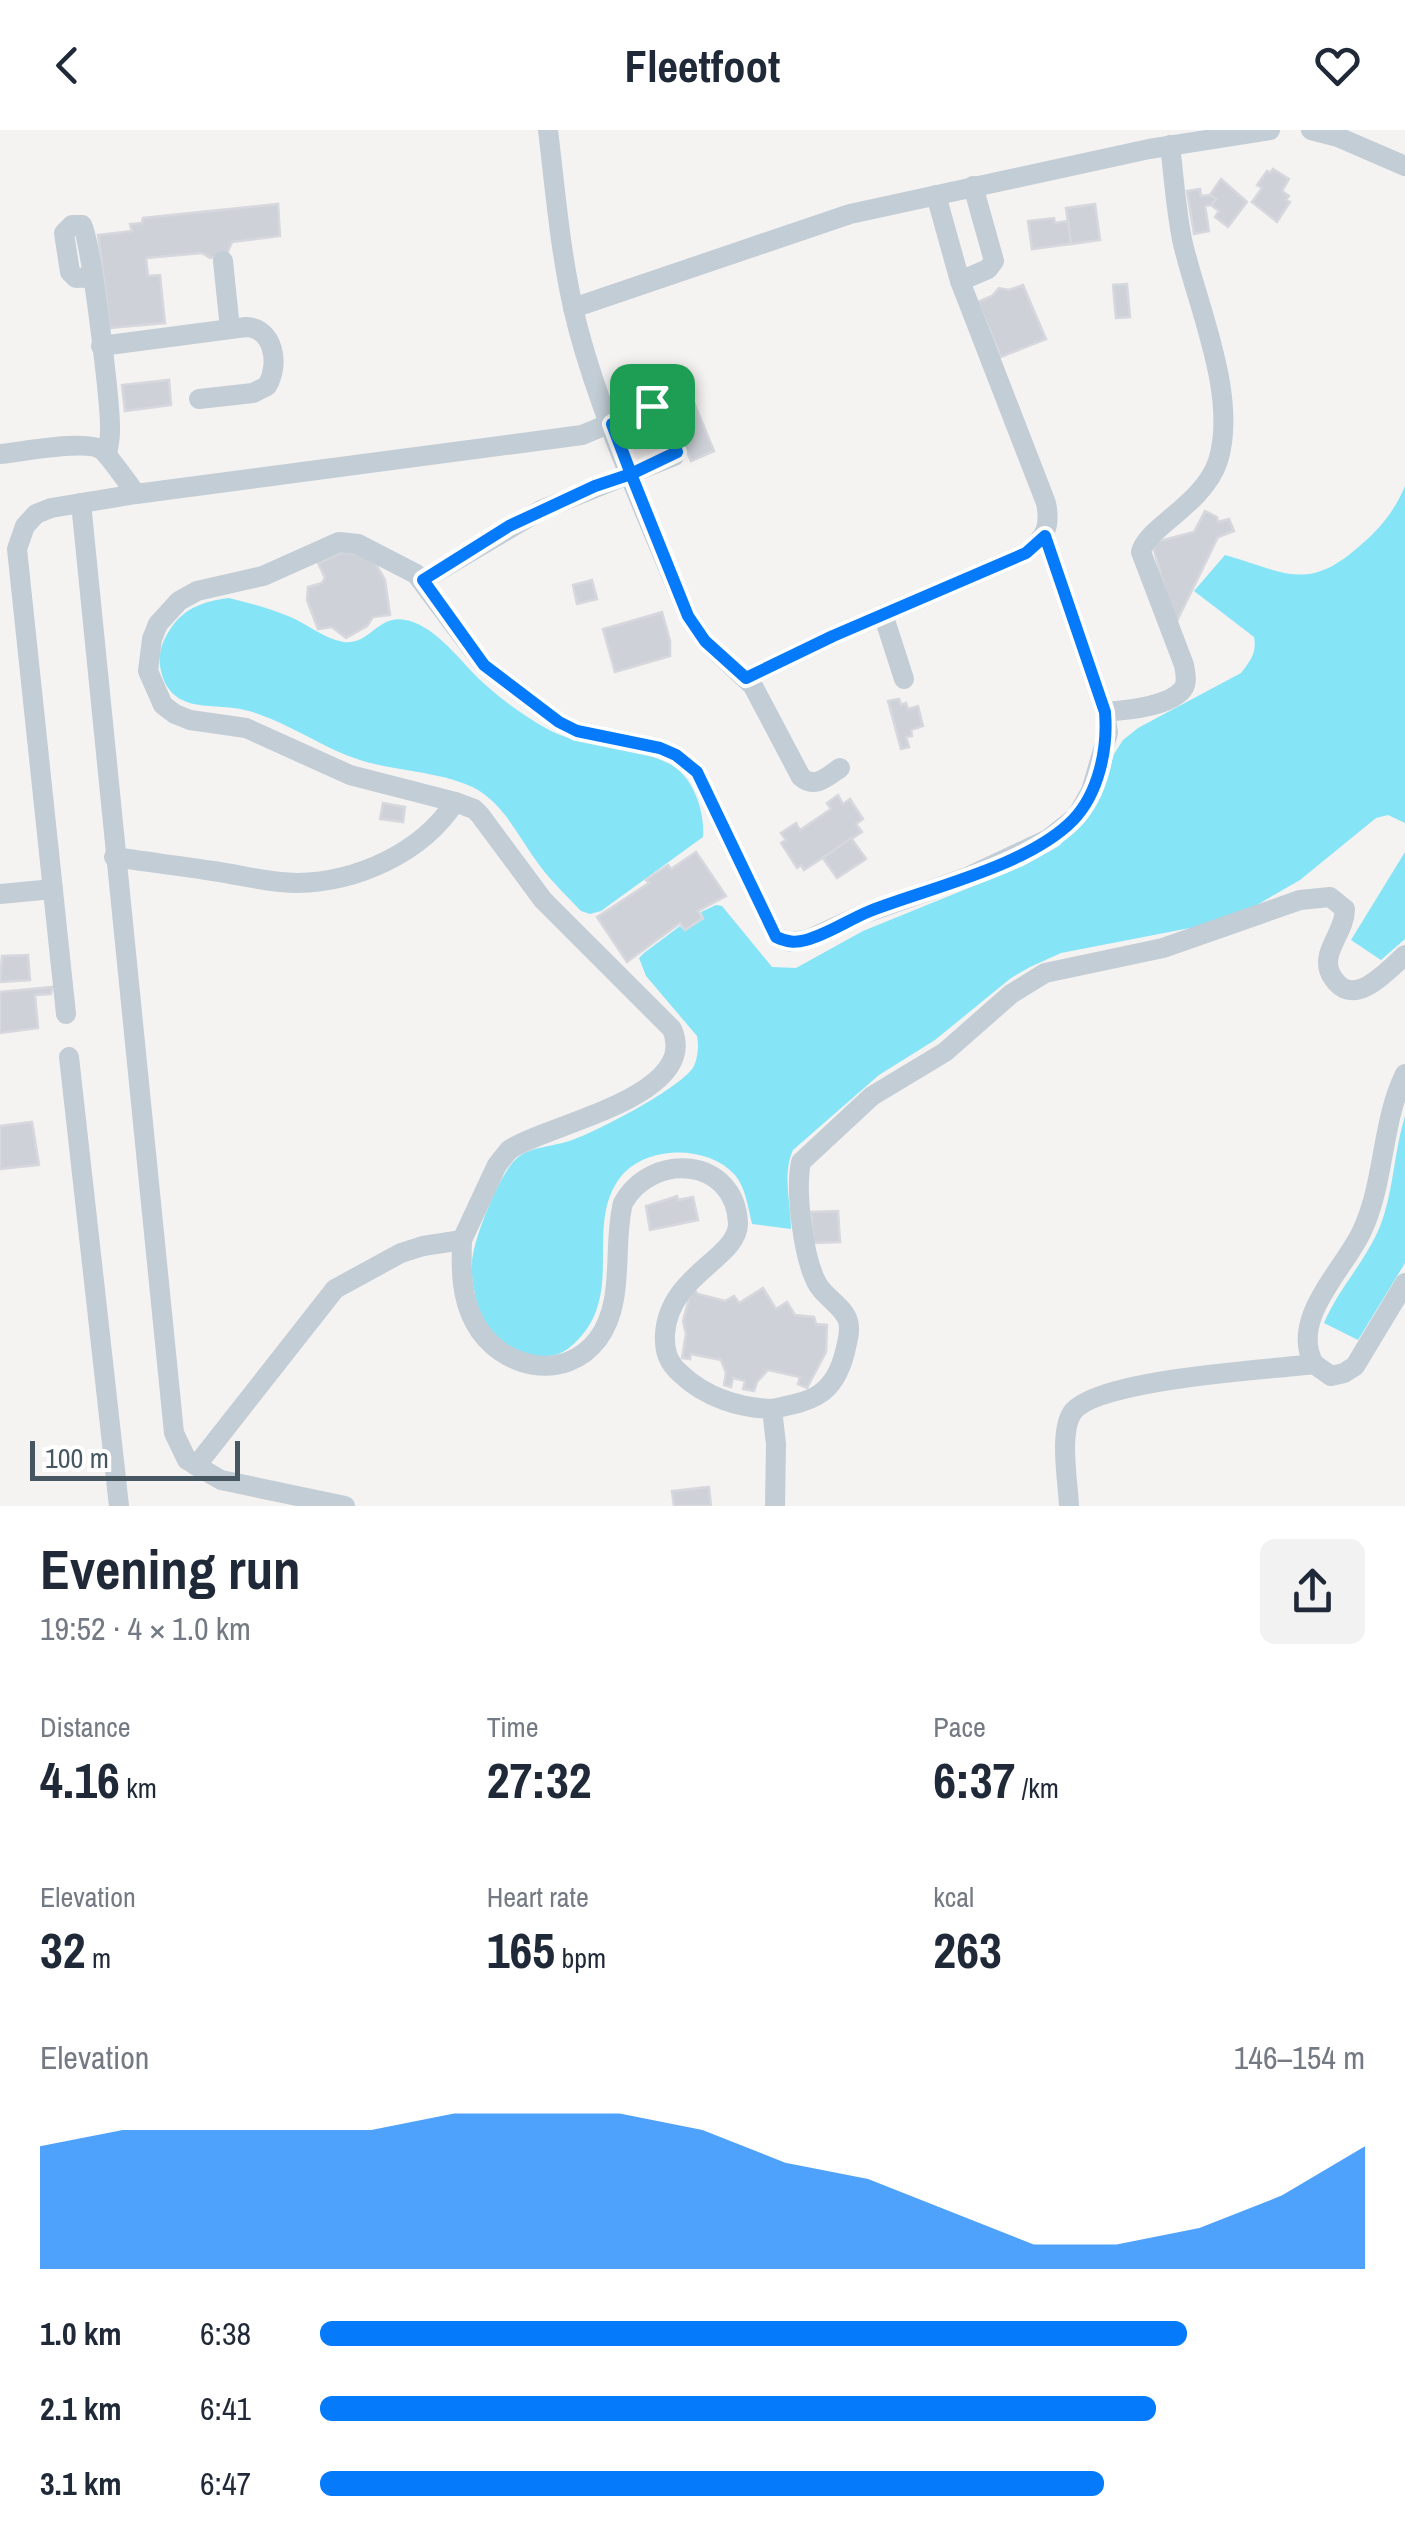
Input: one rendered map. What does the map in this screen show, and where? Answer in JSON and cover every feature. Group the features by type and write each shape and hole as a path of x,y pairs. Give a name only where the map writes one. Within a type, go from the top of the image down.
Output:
{"street":[{"path":"548,130 573,308 612,424 688,616 705,641 746,678 800,777 818,782 840,768"},
{"path":"573,308 850,214 1170,145 1270,130"},
{"path":"1312,130 1352,136 1405,166"},
{"path":"1105,712 1146,707 1182,690 1186,684 1184,665 1140,552 1148,538 1205,488 1222,441 1220,391 1182,238 1170,145"},
{"path":"960,281 994,261 974,186"},
{"path":"936,195 960,281 1046,504 1049,516 1045,536 1105,712 1106,746 1091,791 1076,816 1057,834 965,878 863,914 809,940 791,942 776,937 697,772 660,748 577,731 559,722 484,665 423,580 358,544 331,544 263,576 210,587 179,601 163,616 152,639 148,671 163,705 181,718 253,730 350,775 474,809 543,900 672,1029 676,1042 673,1063 642,1090 616,1106 509,1150 497,1165 462,1240 464,1296 476,1326 491,1344 532,1366 568,1362 589,1348 605,1325 614,1296 620,1214 632,1188 667,1168 686,1167 715,1178 734,1203 738,1226 736,1236 673,1299 666,1324 666,1352 676,1370 695,1386 733,1404 772,1409 811,1400 828,1390 842,1362 848,1334 846,1315 818,1283 806,1252 801,1162 872,1096 945,1052 1017,990 1052,970 1163,948 1284,904 1321,896 1336,900 1345,910 1328,965 1331,976 1343,988 1355,991 1367,987 1405,955"},
{"path":"223,261 230,329"},
{"path":"93,277 110,428 109,460 90,501 114,858 174,1433 187,1460 222,1480 345,1506"},
{"path":"101,346 230,329 256,328 268,337 273,366 270,382 254,393 199,399"},
{"path":"66,1014 18,549 25,526 36,514 90,501 582,435 658,406 677,447 674,456 525,518 423,580"},
{"path":"0,454 98,448 136,494"},
{"path":"746,678 1026,553 1045,536"},
{"path":"883,614 904,679"},
{"path":"114,858 297,883 336,878 365,871 406,851 445,817 454,802"},
{"path":"0,894 53,889"},
{"path":"69,1057 119,1506"},
{"path":"1405,1074 1394,1100 1364,1226 1312,1314 1308,1341 1314,1364 1330,1376 1344,1374 1355,1366 1405,1283"},
{"path":"196,1466 335,1288 401,1253 462,1240"},
{"path":"1069,1506 1066,1427 1072,1414 1089,1398 1191,1377 1314,1364"},
{"path":"772,1409 775,1506"}],"water":[{"path":"1405,486 1405,823 1388,815 1376,818 1300,880 1255,906 1195,927 1061,953 1011,978 935,1040 879,1075 793,1150 788,1179 791,1229 752,1224 739,1180 709,1158 676,1153 644,1160 619,1179 609,1199 604,1220 602,1287 587,1329 569,1348 548,1356 520,1351 493,1332 477,1302 472,1279 473,1254 494,1194 515,1160 527,1152 584,1135 638,1108 674,1085 694,1066 697,1036 646,976 639,958 644,953 680,926 685,931 704,919 701,912 716,905 722,906 772,967 796,968 863,931 1023,866 1059,846 1101,796 1114,754 1123,740 1138,728 1241,673 1250,661 1254,637 1194,591 1225,555 1282,572 1312,574 1344,559 1376,531"},
{"path":"229,598 281,613 344,642 362,638 392,620 424,627 495,693 543,727 582,742 649,756 676,768 689,781 697,799 703,837 601,911 581,911 545,872 505,815 478,790 450,779 360,760 249,711 197,704 175,695 167,686 160,665 168,633 189,610"},
{"path":"1405,852 1405,939 1381,960 1351,940"},
{"path":"1405,1116 1405,1263 1358,1340 1324,1323 1379,1230"}],"building":[{"path":"1273,169 1289,179 1282,191 1290,202 1277,222 1252,202 1262,188 1257,185"},
{"path":"1221,179 1247,202 1228,227 1215,217 1219,211 1211,205 1216,199 1210,195"},
{"path":"1200,189 1201,196 1216,199 1205,206 1209,231 1194,234 1187,191"},
{"path":"278,204 280,236 232,242 226,256 210,258 202,253 146,258 148,276 160,275 165,323 110,328 98,235 132,231 130,224 142,223 143,218"},
{"path":"1095,204 1100,240 1071,244 1066,208"},
{"path":"1054,218 1055,223 1068,221 1071,244 1032,249 1028,221"},
{"path":"1127,284 1130,317 1116,318 1113,285"},
{"path":"1023,285 1046,339 1001,357 978,302 999,288 1009,290"},
{"path":"169,380 171,405 125,411 122,385"},
{"path":"687,386 714,451 691,461 664,396"},
{"path":"1205,511 1217,517 1218,522 1229,519 1234,531 1218,537 1175,625 1152,543 1194,532"},
{"path":"343,552 373,559 385,580 390,615 373,617 367,626 346,638 332,627 318,629 307,600 308,587 322,583 325,578 318,563"},
{"path":"592,580 597,599 577,604 573,585"},
{"path":"662,612 670,656 615,672 603,629"},
{"path":"899,699 908,709 918,706 923,726 911,730 912,736 906,737 909,747 901,749 888,701"},
{"path":"838,795 843,804 850,799 863,819 856,824 862,832 804,870 801,865 797,868 781,843 786,840 781,833 796,823 800,830 831,809 827,803"},
{"path":"383,803 405,807 403,822 380,819"},
{"path":"851,838 866,859 837,878 823,858"},
{"path":"696,852 726,896 698,911 703,918 685,930 680,923 627,962 597,917 649,883 646,880 668,865 671,869"},
{"path":"28,955 30,980 0,982 2,956"},
{"path":"52,987 51,994 35,995 38,1028 0,1033 0,992"},
{"path":"32,1122 39,1165 0,1169 0,1126"},
{"path":"677,1196 678,1200 693,1197 698,1220 650,1230 646,1206"},
{"path":"838,1211 840,1242 813,1243 811,1212"},
{"path":"692,1288 698,1294 725,1301 734,1296 739,1303 763,1288 776,1309 787,1302 795,1315 814,1317 816,1324 827,1325 826,1352 807,1388 798,1384 800,1377 768,1370 754,1391 743,1389 745,1381 733,1378 731,1387 724,1385 726,1373 721,1360 691,1354 690,1359 682,1358 686,1334 683,1321"},
{"path":"709,1487 711,1506 674,1506 672,1491"}],"route":[{"path":"652,406 612,424 631,474 595,486 509,526 423,580 484,665 559,722 577,731 660,748 697,772 776,937 782,940 809,940 863,914 965,878 1057,834 1076,816 1091,791 1108,733 1105,712 1045,536 1026,553 746,678 705,641 688,616 631,474 677,452 660,408 652,406"}]}
